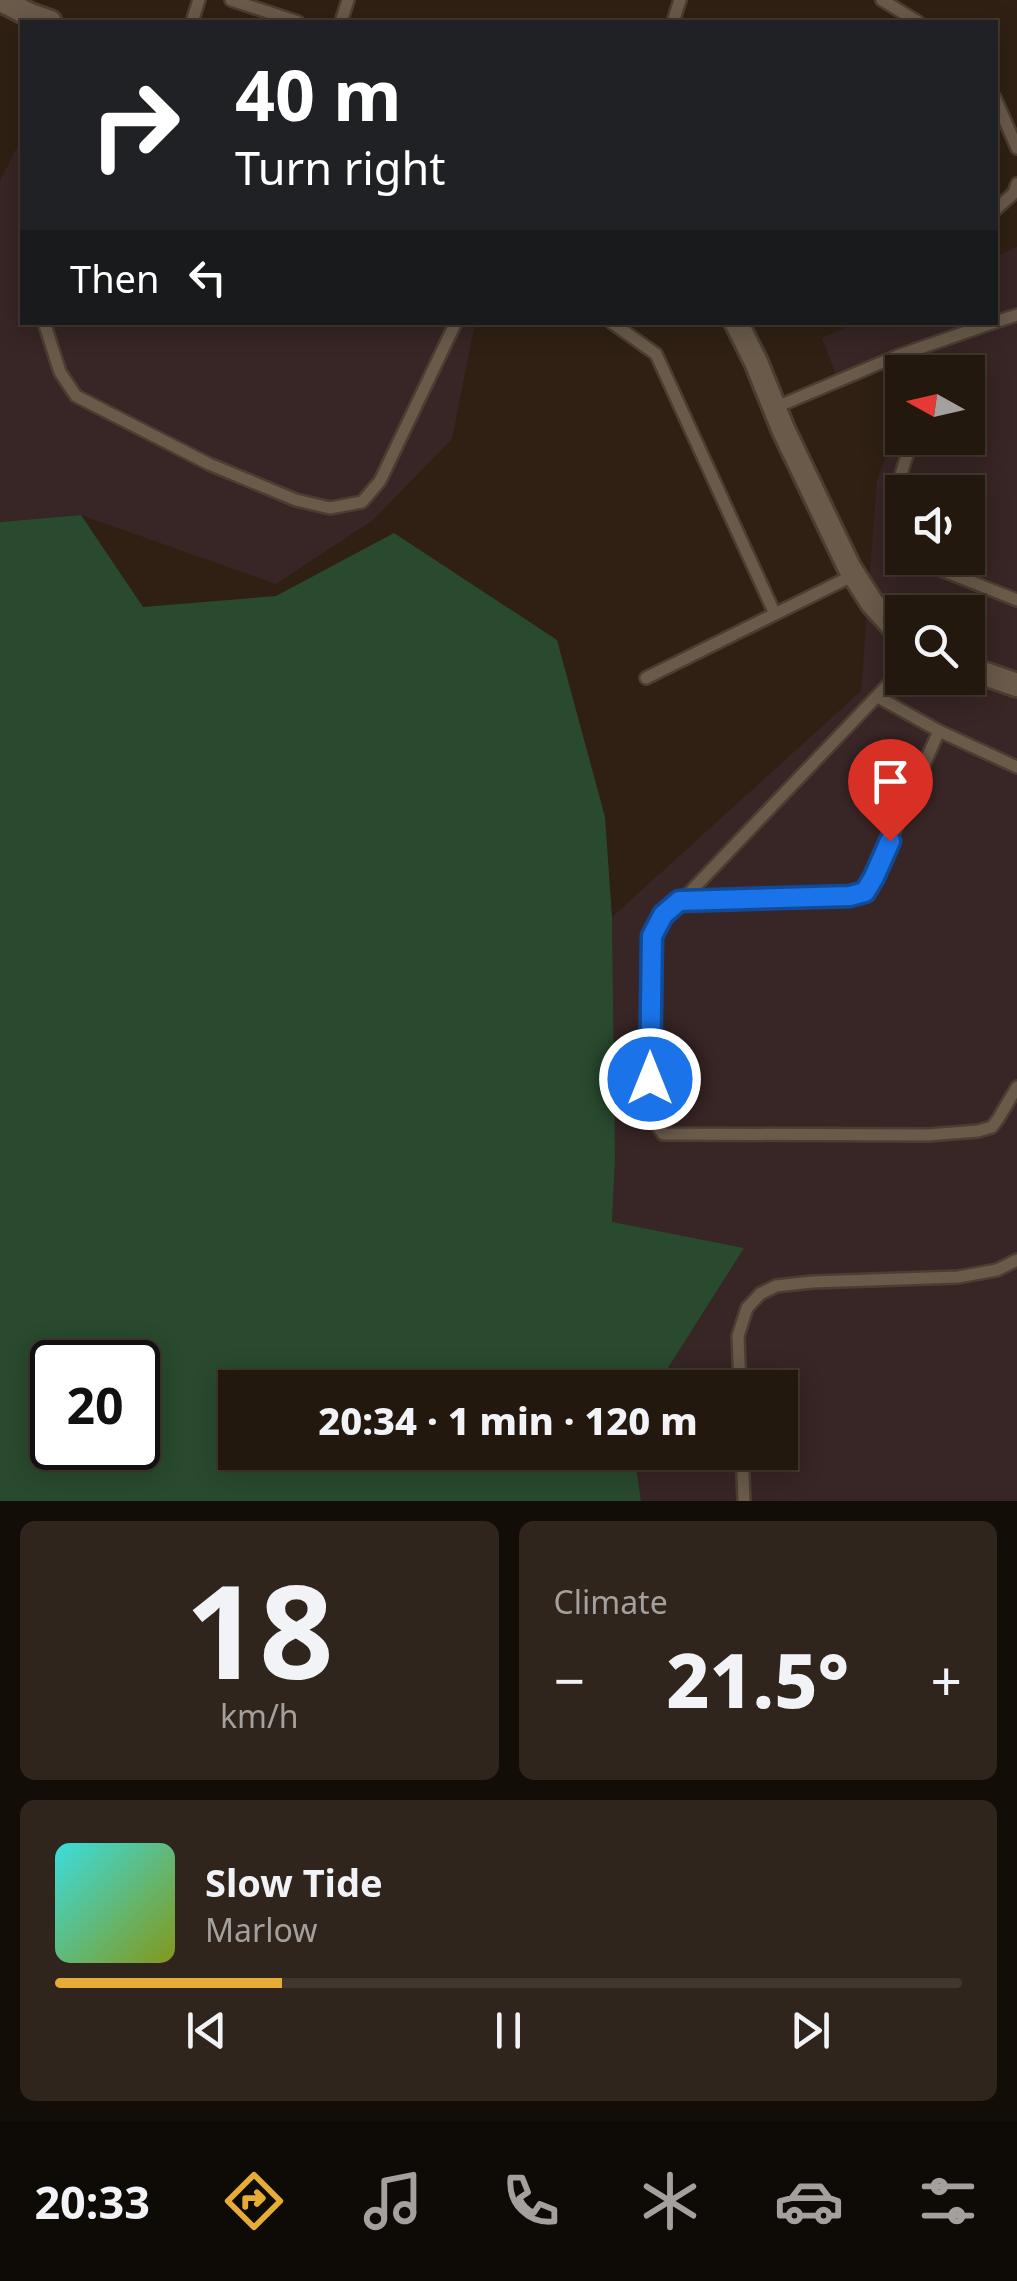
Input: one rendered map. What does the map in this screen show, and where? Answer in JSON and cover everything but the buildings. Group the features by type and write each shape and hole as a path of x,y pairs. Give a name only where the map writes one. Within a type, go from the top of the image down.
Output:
{"street":[{"path":"1,0 44,20"},
{"path":"738,325 854,575 885,617"},
{"path":"985,674 1017,684"}],"lane":[{"path":"232,0 267,6 294,20"},
{"path":"882,0 915,20"},
{"path":"998,105 1017,148"},
{"path":"998,207 1014,193 1017,184"},
{"path":"45,325 60,372 76,396 209,464 296,500 330,508 362,502 380,480 455,325"},
{"path":"616,325 656,354 775,614"},
{"path":"900,355 986,325"},
{"path":"774,408 885,361"},
{"path":"646,678 854,575"},
{"path":"957,575 1017,600"},
{"path":"885,688 663,915 652,936 650,1114 664,1134 928,1135 978,1131 992,1126 1017,1088"},
{"path":"878,696 938,731 1017,767"},
{"path":"679,901 850,896 865,892 938,731"},
{"path":"739,1370 738,1336 747,1308 760,1294 776,1286 958,1276 997,1270 1017,1260"},
{"path":"743,1470 744,1501"}],"shaded area":[{"path":"20,141 20,325 475,325 452,439 373,520 276,584 81,515 0,522 0,181"},
{"path":"1017,247 1017,1501 641,1501 636,1470 798,1470 798,1370 667,1370 744,1248 612,1223 612,917 861,691 877,480 886,455 985,455 985,355 885,355 885,365 836,375 822,338 851,325 998,325 998,256"}],"green space":[{"path":"81,515 143,607 276,596 394,533 557,640 605,817 612,917 615,1160 612,1222 744,1248 667,1370 218,1370 218,1470 636,1470 641,1501 0,1501 0,522"}],"route":[{"path":"650,1079 652,936 663,915 679,901 850,896 865,892 890,841"}]}
